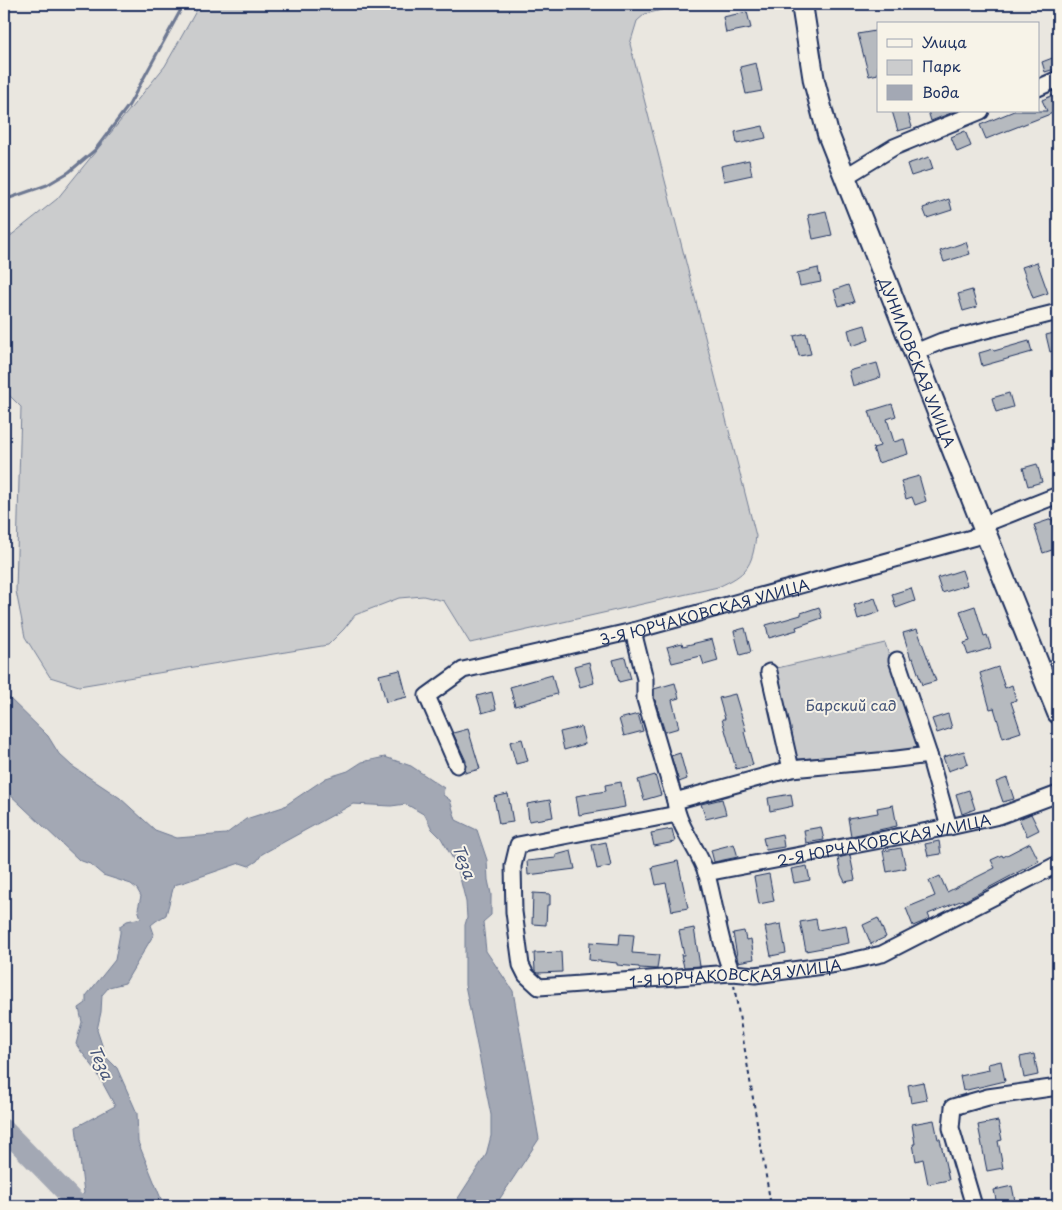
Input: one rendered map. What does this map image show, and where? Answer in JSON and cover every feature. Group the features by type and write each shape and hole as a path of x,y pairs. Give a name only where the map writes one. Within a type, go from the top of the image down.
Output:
{"main road":[{"name":"ДУНИЛОВСКАЯ УЛИЦА","path":"802,4 814,81 828,134 1058,713"}],"street":[{"path":"1040,87 1058,80"},
{"path":"845,177 894,147 978,112"},
{"path":"914,353 942,341 1058,312"},
{"name":"3-Я ЮРЧАКОВСКАЯ УЛИЦА","path":"457,764 427,696 462,670 633,631 984,529 1058,495"},
{"path":"633,631 645,679 645,699 676,807 706,873 726,957 732,973"},
{"path":"897,660 929,755 949,828"},
{"path":"769,672 791,769"},
{"path":"676,807 791,769 929,755"},
{"name":"2-Я ЮРЧАКОВСКАЯ УЛИЦА","path":"706,873 949,828 999,816 1058,794"},
{"name":"1-Я ЮРЧАКОВСКАЯ УЛИЦА","path":"676,807 518,845 513,866 514,912 521,965 526,975 539,987 732,973 755,975 837,964 882,954 1058,864"},
{"path":"974,1206 951,1128 953,1107 988,1097 1058,1086"}],"path":[{"path":"732,973 771,1206"}],"green space":[{"path":"200,4 686,4 645,14 637,21 630,44 756,536 750,562 742,573 718,587 470,643 444,601 423,596 399,598 355,615 328,645 79,686 50,677 25,637 16,591 21,407 4,390 4,241 57,199 165,66"},
{"name":"Барский сад","path":"885,643 920,751 795,759 773,669"}],"water":[{"path":"4,693 48,736 59,754 72,766 120,798 155,830 177,838 226,834 246,819 283,807 326,778 348,771 362,762 385,757 411,766 444,788 443,795 450,800 456,820 477,830 487,860 491,894 491,915 483,922 486,951 513,991 539,1139 495,1206 453,1206 486,1155 491,1136 491,1115 465,985 466,902 457,866 441,838 432,829 425,815 406,804 391,806 353,804 262,854 257,861 249,866 240,863 174,885 166,915 151,925 154,934 125,983 109,987 102,995 97,1030 106,1057 117,1068 137,1113 138,1142 164,1206 74,1206 84,1193 76,1127 115,1106 95,1069 76,1044 82,1022 79,1008 86,1003 86,996 115,960 120,926 127,921 141,918 138,909 141,896 131,884 103,875 90,864 79,860 4,789"}],"building":[{"path":"747,12 751,28 726,33 723,17"},
{"path":"875,31 877,41 877,74 869,76 858,34"},
{"path":"1055,57 1058,68 1045,72 1042,62"},
{"path":"756,63 762,91 746,94 740,67"},
{"path":"1058,93 1058,111 986,139 980,125 1012,112 1047,111 1042,100"},
{"path":"892,112 907,112 912,127 898,131"},
{"path":"928,112 954,112 931,121"},
{"path":"763,126 766,138 737,144 735,132"},
{"path":"965,131 971,146 957,152 951,137"},
{"path":"929,157 933,169 911,176 907,164"},
{"path":"749,160 752,175 724,181 721,166"},
{"path":"949,199 952,210 927,218 923,208"},
{"path":"826,211 832,235 813,239 808,215"},
{"path":"966,242 970,254 944,262 940,251"},
{"path":"1037,262 1048,293 1033,298 1022,267"},
{"path":"818,268 821,282 800,286 797,273"},
{"path":"848,285 854,302 839,306 834,290"},
{"path":"972,290 977,307 963,311 958,294"},
{"path":"865,325 869,340 852,346 848,330"},
{"path":"1058,332 1058,349 1050,352 1046,335"},
{"path":"806,333 811,354 799,356 794,336"},
{"path":"1029,341 1032,352 982,366 979,353 993,349 994,351"},
{"path":"877,363 881,377 853,386 849,371"},
{"path":"1009,393 1013,407 996,412 992,398"},
{"path":"892,404 896,416 887,419 894,442 904,439 908,454 878,463 873,448 880,446 869,411"},
{"path":"1037,464 1042,482 1028,486 1023,468"},
{"path":"919,476 926,501 915,505 912,497 906,499 901,481"},
{"path":"1052,519 1058,538 1058,548 1043,553 1034,525"},
{"path":"962,570 967,585 942,593 937,578"},
{"path":"911,588 915,601 896,608 892,594"},
{"path":"875,598 880,612 858,619 854,605"},
{"path":"975,606 984,636 987,635 991,648 968,655 964,643 970,641 960,611"},
{"path":"819,607 822,618 796,627 797,630 769,638 766,625 801,615 801,613"},
{"path":"745,628 751,652 740,655 734,631"},
{"path":"917,629 936,681 922,685 903,633"},
{"path":"712,639 718,661 704,665 701,656 672,663 667,647 682,643 683,646"},
{"path":"625,657 631,679 619,682 613,660"},
{"path":"589,662 594,683 580,687 574,666"},
{"path":"998,667 1005,688 1012,685 1016,700 1011,702 1021,732 1003,738 994,708 990,709 980,673"},
{"path":"400,670 407,697 386,702 379,675"},
{"path":"552,675 557,694 515,706 510,687"},
{"path":"675,683 679,698 672,700 679,728 665,732 654,697 654,689"},
{"path":"492,692 496,709 482,713 477,696"},
{"path":"735,694 746,731 744,732 753,765 736,769 722,719 725,719 719,698"},
{"path":"638,714 643,731 624,736 619,719"},
{"path":"948,714 952,728 937,733 932,719"},
{"path":"581,727 585,744 564,750 560,732"},
{"path":"468,729 480,769 465,773 466,761 453,733"},
{"path":"522,739 528,761 516,764 510,742"},
{"path":"964,751 968,764 948,771 943,757"},
{"path":"680,753 687,779 679,782 671,756"},
{"path":"655,775 661,795 644,800 638,780"},
{"path":"1007,778 1014,799 1003,802 996,782"},
{"path":"621,782 625,807 579,815 576,796 606,791 605,785"},
{"path":"969,790 975,809 962,814 956,794"},
{"path":"508,794 513,822 499,824 494,797"},
{"path":"791,794 793,806 770,811 768,798"},
{"path":"722,799 726,814 706,819 701,804"},
{"path":"550,800 553,817 529,821 527,804"},
{"path":"893,805 897,826 851,836 848,818 878,813 877,808"},
{"path":"1031,814 1039,830 1027,836 1019,819"},
{"path":"821,827 824,840 806,843 804,830"},
{"path":"672,829 675,842 654,846 651,833"},
{"path":"782,834 784,847 766,850 763,838"},
{"path":"939,841 941,854 928,856 925,844"},
{"path":"606,842 611,866 597,869 592,845"},
{"path":"1030,843 1039,861 964,901 928,914 930,919 913,926 906,908 935,896 929,881 940,876 947,892 995,868 991,860 1002,855 1003,857"},
{"path":"734,844 738,857 714,862 711,850"},
{"path":"901,848 906,868 887,872 883,851"},
{"path":"571,851 575,869 528,875 527,861 556,858 556,855"},
{"path":"850,855 855,880 845,882 841,874 838,858"},
{"path":"678,861 688,908 672,911 666,883 656,885 652,867"},
{"path":"807,866 810,880 794,883 791,869"},
{"path":"769,874 774,901 759,904 754,877"},
{"path":"533,893 550,894 550,905 547,905 546,925 532,924"},
{"path":"878,918 886,937 871,944 863,925"},
{"path":"816,919 818,930 846,925 849,943 806,951 800,922"},
{"path":"781,924 786,953 771,956 765,927"},
{"path":"694,928 700,966 684,967 681,955 684,955 679,931"},
{"path":"744,931 746,940 751,939 754,959 738,962 733,933"},
{"path":"620,934 634,935 632,953 659,955 657,969 589,960 590,942 619,944"},
{"path":"561,952 562,972 538,973 535,971 534,953"},
{"path":"1034,1054 1038,1075 1024,1078 1020,1057"},
{"path":"1001,1061 1005,1081 963,1091 960,1076 989,1070 988,1064"},
{"path":"923,1082 927,1100 911,1103 908,1085"},
{"path":"934,1120 949,1180 928,1184 923,1159 916,1161 912,1124"},
{"path":"998,1121 1002,1140 998,1141 1003,1168 987,1171 978,1125"},
{"path":"1012,1186 1015,1201 997,1205 994,1190"}],"waterway":[{"path":"4,200 47,185 69,172 95,150 129,105 184,4"},
{"name":"Теза","path":"4,1129 76,1203 85,1206"}]}
